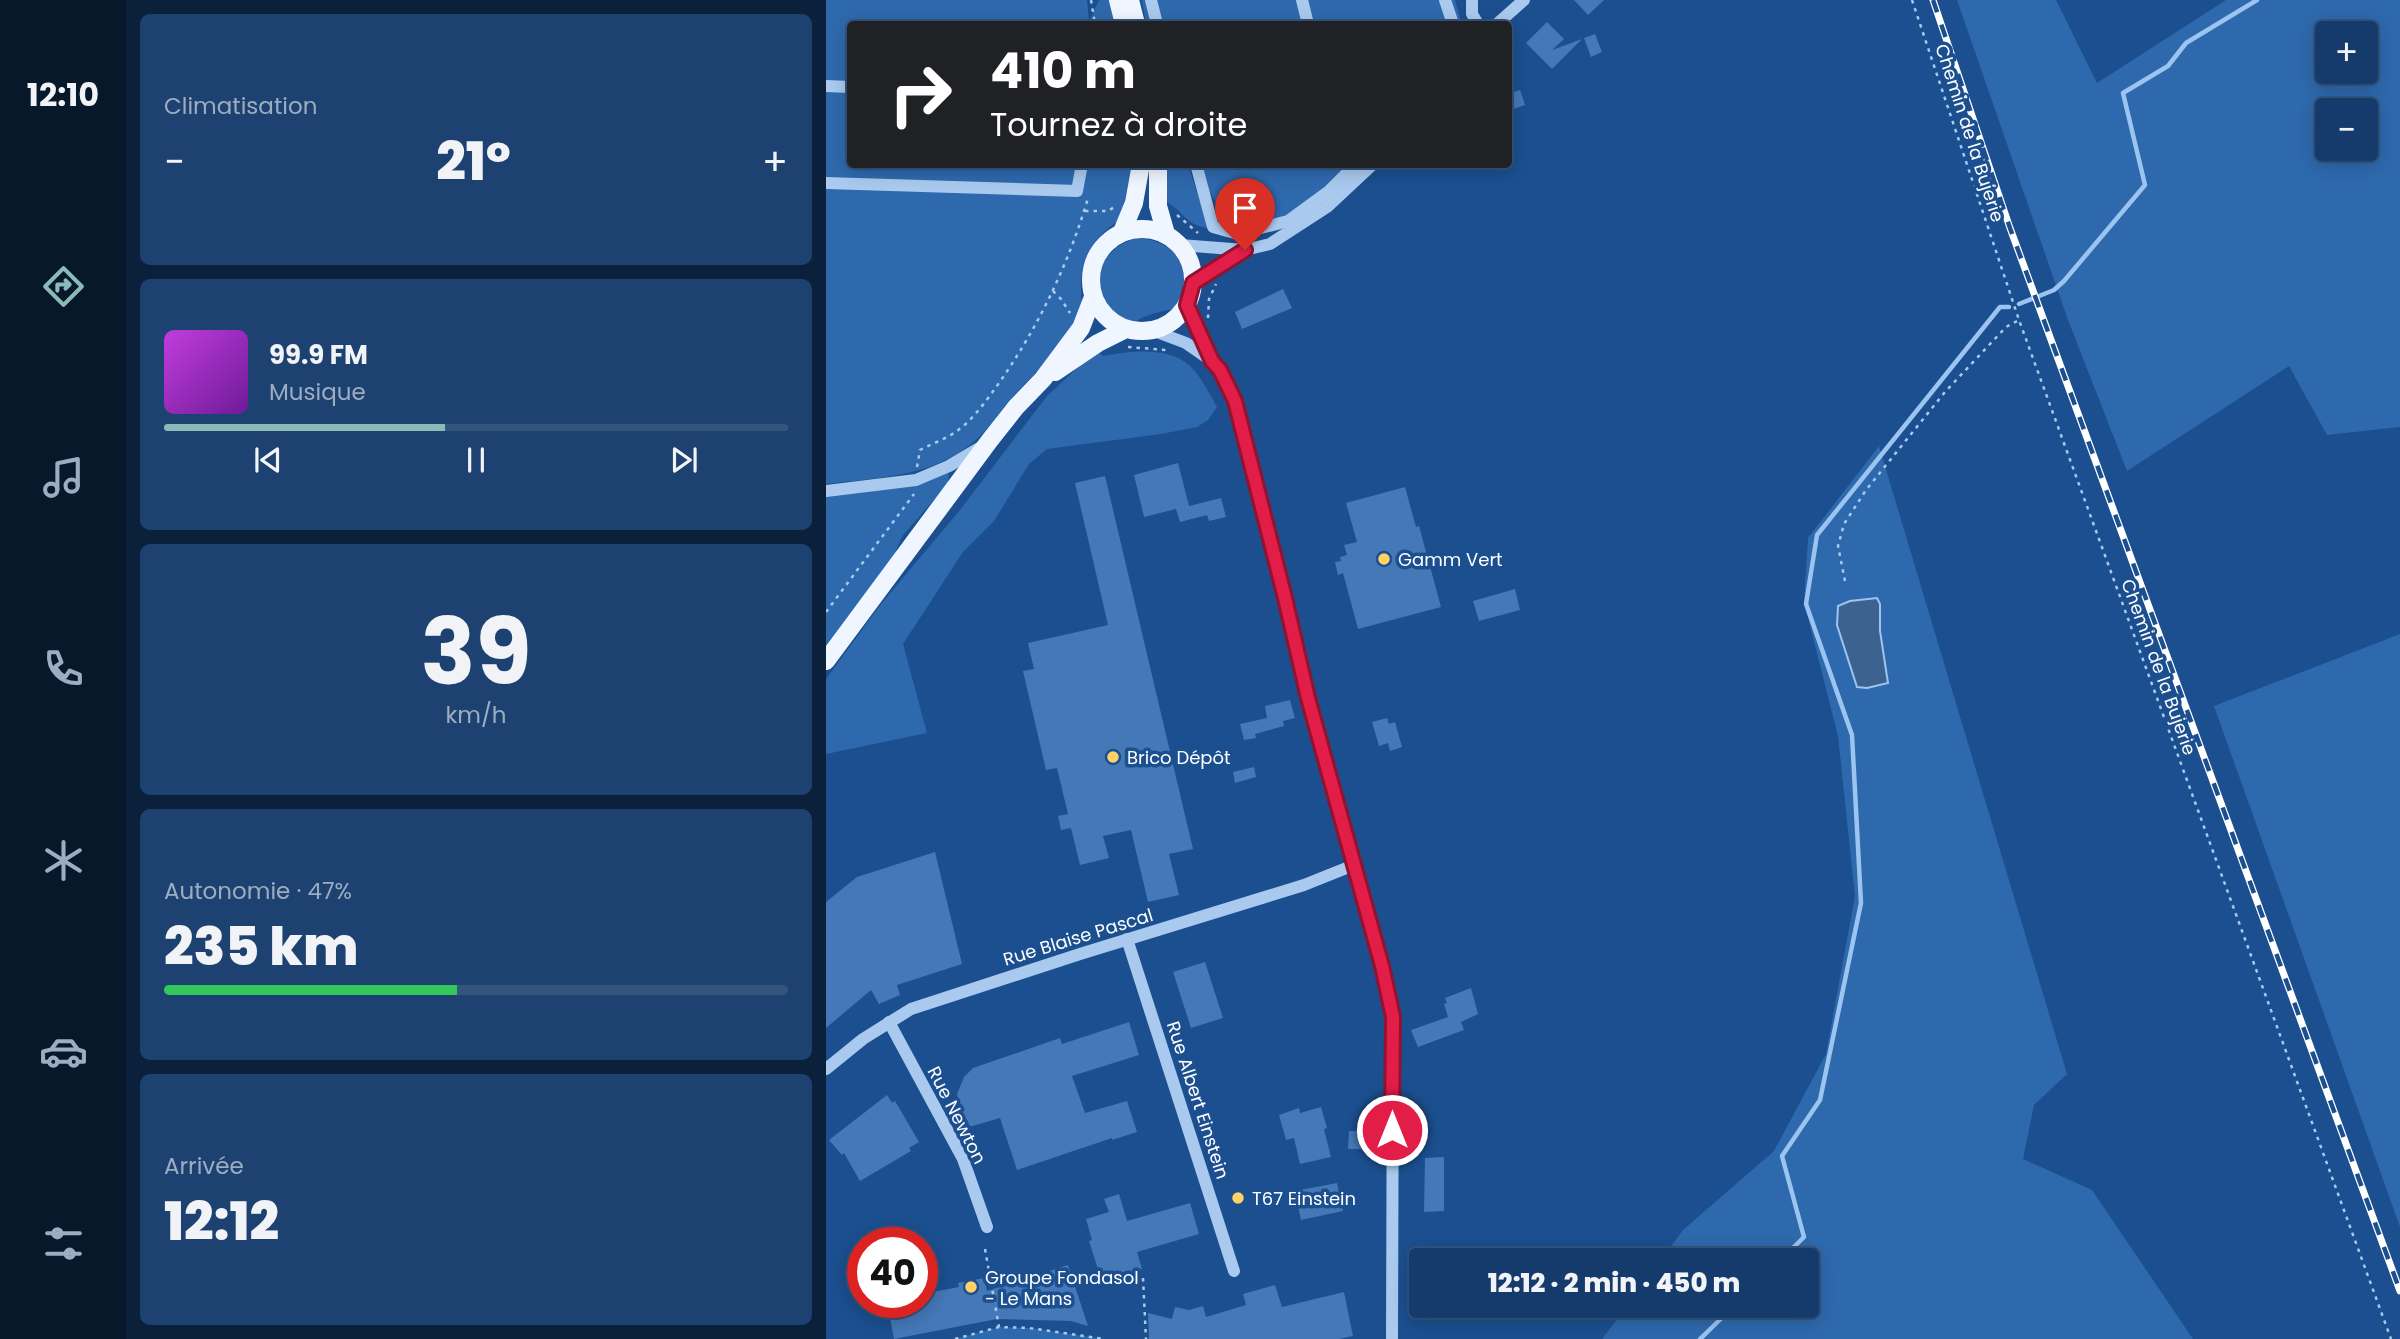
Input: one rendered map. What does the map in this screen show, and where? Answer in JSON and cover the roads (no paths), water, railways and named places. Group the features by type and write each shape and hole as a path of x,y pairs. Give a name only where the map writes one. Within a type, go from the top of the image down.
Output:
{"main road":[{"path":"1118,0 1123,21"},
{"path":"1130,0 1135,21"},
{"path":"1122,232 1134,203 1140,168"},
{"path":"1158,168 1158,206 1166,234"},
{"path":"1043,379 1098,343 1124,338 1154,331 1174,320 1187,305 1193,283 1191,265 1180,245 1166,234 1145,228 1122,232 1097,254 1090,286 1093,297 1124,338"},
{"path":"826,661 990,440 1043,379 1081,328 1093,297"}],"street":[{"path":"1151,0 1156,21"},
{"path":"1302,0 1307,21"},
{"path":"1445,0 1452,21"},
{"path":"1472,0 1472,14 1476,21"},
{"path":"1500,21 1524,0"},
{"path":"826,86 847,87"},
{"path":"826,183 1077,191 1081,168"},
{"path":"1197,168 1213,227 1238,234 1288,221 1329,191 1350,168"},
{"path":"1180,245 1245,250 1270,244 1327,207 1369,168"},
{"path":"1193,283 1245,250"},
{"path":"1187,305 1212,361"},
{"path":"1154,331 1186,343 1212,361 1220,370 1235,401 1308,698 1382,966 1393,1017 1392,1339"},
{"path":"826,491 916,480 950,466 990,440"},
{"name":"Rue Blaise Pascal","path":"826,1069 911,1009 1304,885 1354,865"},
{"name":"Rue Albert Einstein","path":"1127,939 1234,1271"},
{"name":"Rue Newton","path":"889,1022 962,1159 987,1227"}],"waterway":[{"path":"2019,304 2054,290 2064,281 2145,185 2123,93 2168,66 2186,43 2257,0"},
{"path":"1793,1248 1804,1237 1782,1156 1820,1100 1861,903 1852,735 1806,604 1817,535 2000,307 2009,307"},
{"path":"1700,1339 1722,1318"}],"railway":[{"path":"1933,0 2010,228 2400,1291"}],"place":[{"name":"Gamm Vert","path":"1384,559"},
{"name":"Brico Dépôt","path":"1113,757"},
{"name":"T67 Einstein","path":"1238,1198"},
{"name":"Groupe Fondasol - Le Mans","path":"971,1287"}]}
